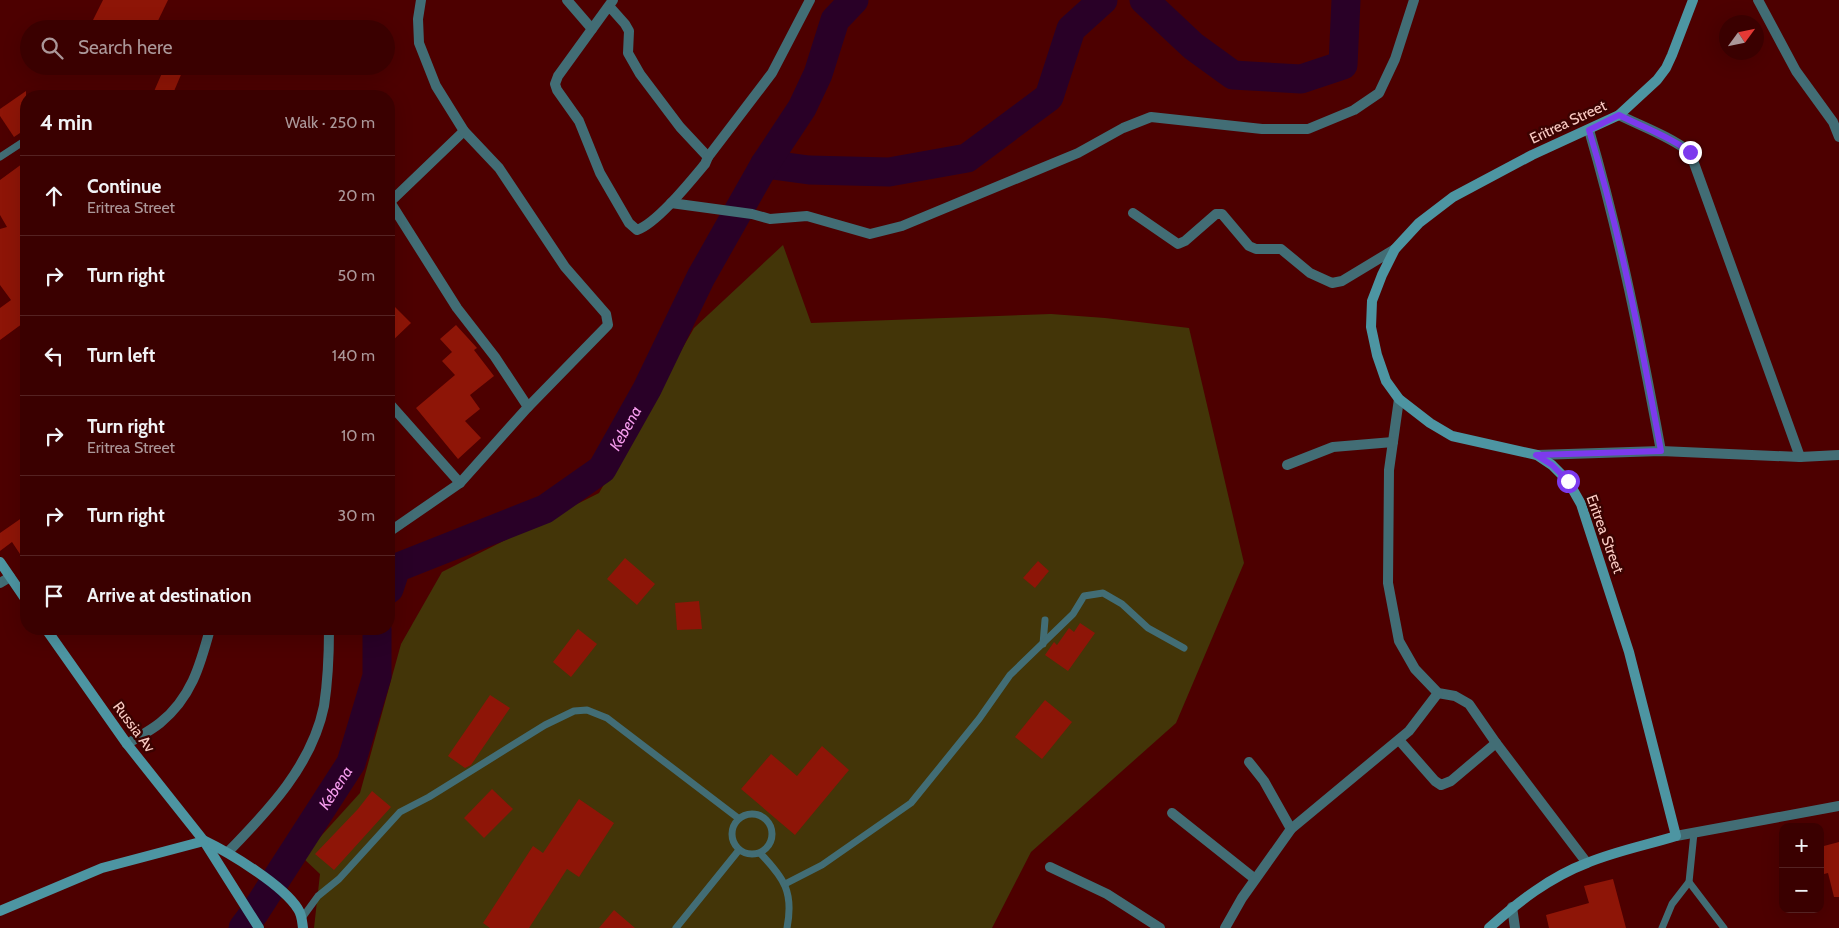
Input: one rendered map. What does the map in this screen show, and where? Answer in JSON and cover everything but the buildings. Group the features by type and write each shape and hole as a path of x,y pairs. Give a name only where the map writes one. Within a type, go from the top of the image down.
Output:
{"main road":[{"name":"Eritrea Street","path":"1676,836 1629,652 1581,504 1568,481 1552,465 1536,455 1452,436 1430,423 1399,399 1386,381 1377,355 1372,327 1372,301 1395,249 1419,223 1453,197 1532,155 1619,115 1657,80 1666,68 1693,0"},
{"path":"0,562 20,591"},
{"name":"Russia Av","path":"50,635 127,744 204,841 259,928"},
{"path":"1489,928 1512,907 1550,881 1587,863 1676,836"},
{"path":"0,910 102,868 204,841"},
{"name":"Russia Av","path":"204,841 228,852 290,899 301,918"}],"street":[{"path":"395,528 460,483 528,407 608,325 606,314 565,267 499,168 464,131 436,86 419,43 418,19 421,0"},
{"path":"567,0 592,29"},
{"path":"708,157 680,127 640,74 628,53 629,31 611,3 558,76 555,84 556,90 579,121 600,173 629,223 637,230 645,227 671,202 705,164 708,157 772,73 810,0"},
{"path":"671,202 752,214 770,219 808,216 870,234 902,226 1052,164 1078,153 1122,128 1151,117 1262,129 1308,130 1354,110 1378,94 1396,59 1414,0"},
{"path":"1758,0 1796,71 1833,122 1839,137"},
{"path":"1619,115 1677,142 1690,152 1800,457"},
{"path":"1589,130 1608,192 1629,282 1661,451"},
{"path":"395,198 464,131"},
{"path":"395,211 457,308 495,357 528,407"},
{"path":"1132,213 1178,244 1185,241 1216,214 1222,214 1249,246 1256,249 1281,249 1310,272 1332,283 1342,281 1395,249"},
{"path":"1399,399 1389,470 1388,583 1399,641 1415,669 1438,693 1456,696 1469,704 1496,743 1587,863"},
{"path":"395,410 460,483"},
{"path":"1287,465 1333,447 1393,442"},
{"path":"1536,455 1661,451 1800,457 1839,455"},
{"path":"0,583 10,577"},
{"path":"127,744 160,724 179,705 189,690 202,658 208,635"},
{"path":"228,852 290,783 312,742 323,706 329,665 329,635"},
{"path":"1225,928 1242,898 1290,829 1399,740 1438,693"},
{"path":"1399,740 1435,781 1442,785 1451,781 1496,743"},
{"path":"1249,762 1264,782 1290,829"},
{"path":"1676,836 1839,806"},
{"path":"1172,813 1255,879"},
{"path":"1050,868 1106,894 1160,928"},
{"path":"1512,907 1515,928"}],"lane":[{"path":"0,157 20,144"},
{"path":"785,884 822,864 911,803 979,719 1010,675 1073,614 1084,596 1104,593 1122,604 1148,628 1184,648"},
{"path":"1043,644 1045,620"},
{"path":"301,918 318,896 339,879 400,812 429,797 545,725 574,711 587,710 607,718 738,818"},
{"path":"751,813 764,818 771,830 770,844 760,853 749,854 739,850 731,834 738,818 751,813"},
{"path":"1662,928 1672,904 1689,882 1694,833"},
{"path":"676,928 739,850"},
{"path":"760,853 776,870 785,884 791,909 787,928"},
{"path":"1689,882 1724,928"}],"shaded area":[{"path":"783,245 811,323 1051,314 1189,328 1244,563 1176,723 1031,852 992,928 314,928 320,874 302,857 360,793 401,644 442,572 599,493 694,328"}],"waterway":[{"name":"Kebena","path":"395,571 396,568 545,509 602,469 647,389 701,277 765,164 802,108 818,74 835,20 854,0"},
{"path":"765,164 809,170 889,172 967,158 1049,97 1071,29 1103,0"},
{"path":"1144,0 1193,46 1233,75 1301,79 1343,65 1346,0"},
{"name":"Kebena","path":"243,928 351,763 377,676 377,635"}],"route":[{"path":"1568,481 1552,465 1536,455 1661,451 1629,282 1608,192 1589,130 1619,115 1677,142 1690,152"}]}
